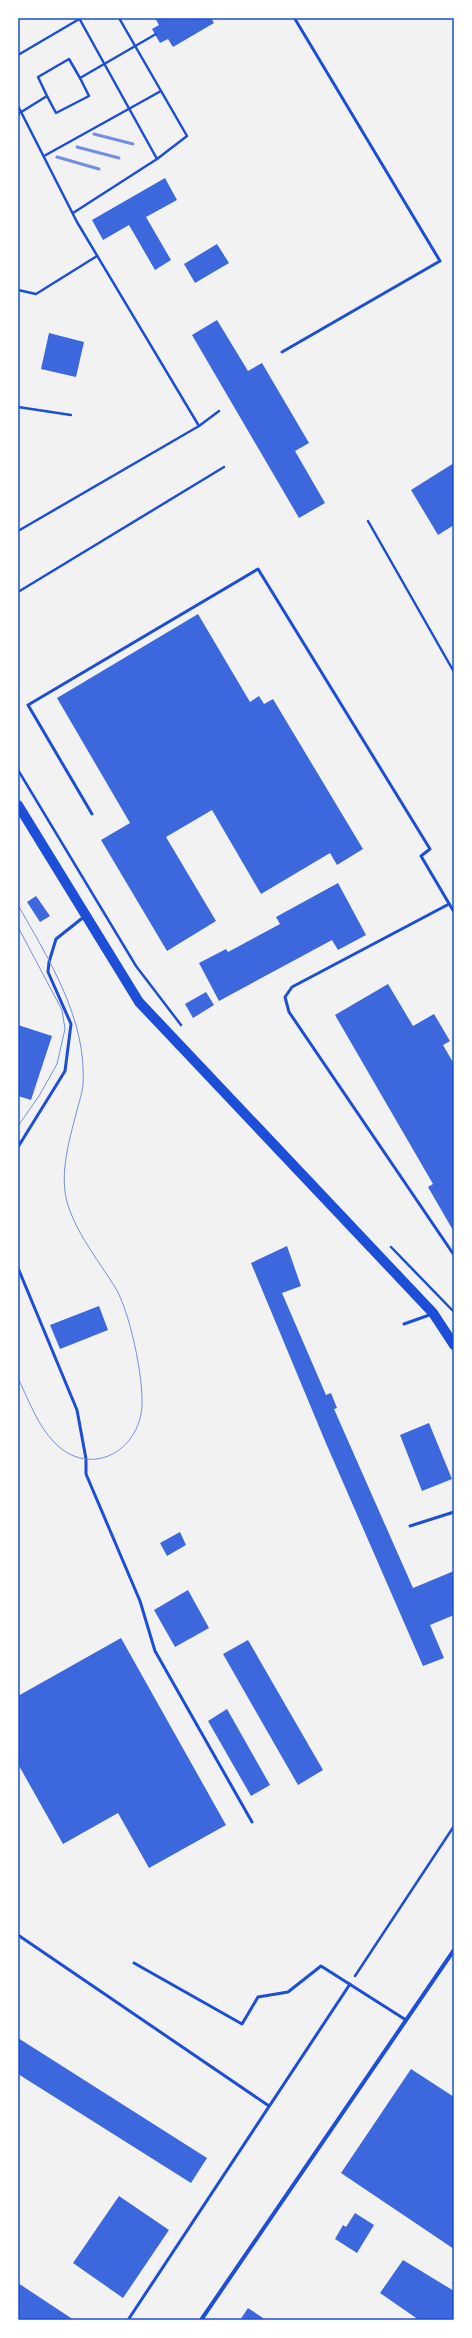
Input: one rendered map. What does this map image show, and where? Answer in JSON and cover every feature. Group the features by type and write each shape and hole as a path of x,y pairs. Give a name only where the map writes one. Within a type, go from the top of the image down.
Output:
{"main road":[{"path":"18,805 87,915 139,1002 433,1313 454,1345"}],"street":[{"path":"201,2320 454,1950"}],"lane":[{"path":"282,352 440,261 295,18"},
{"path":"92,814 28,705 258,569 430,849 421,856 454,912"},
{"path":"449,904 292,988 285,997 289,1012 454,1256"},
{"path":"18,1147 65,1070 70,1045 72,1024 48,972 51,953 56,939 87,915"},
{"path":"18,1268 77,1410 86,1460 86,1474 140,1601 155,1651 252,1822"},
{"path":"404,1324 433,1313"},
{"path":"410,1526 454,1512"},
{"path":"18,1935 269,2106"},
{"path":"134,1963 242,2024 258,1996 288,1992 321,1966 406,2020"},
{"path":"128,2320 350,1984"}],"path":[{"path":"18,55 80,18 106,63 157,159"},
{"path":"73,214 157,159 187,136 136,45 119,18"},
{"path":"80,78 156,34"},
{"path":"69,60 90,96 56,113 47,96 38,77 69,60"},
{"path":"44,156 161,91"},
{"path":"18,114 21,110 47,96"},
{"path":"18,106 73,214 199,426"},
{"path":"18,290 36,294 97,256"},
{"path":"18,407 71,415"},
{"path":"18,531 199,426 219,411"},
{"path":"18,592 224,467"},
{"path":"368,520 454,672"},
{"path":"18,770 136,966 186,1031"},
{"path":"389,1245 454,1312"},
{"path":"350,1984 454,1826"}],"building":[{"path":"155,18 211,18 214,23 173,47 168,39 160,43 152,29 159,25"},
{"path":"165,178 177,200 146,217 171,260 155,270 129,225 103,240 92,220"},
{"path":"217,244 229,263 195,283 184,264"},
{"path":"217,320 248,371 262,363 309,443 295,451 325,503 299,518 192,335"},
{"path":"49,333 84,342 76,377 41,369"},
{"path":"454,463 454,525 438,535 411,490"},
{"path":"198,614 250,702 259,696 264,704 273,699 363,849 337,865 330,853 261,894 212,810 166,837 216,921 167,951 101,840 130,823 57,698"},
{"path":"338,883 366,935 338,950 332,940 219,1001 199,963 226,949 228,952 280,924 276,917"},
{"path":"36,896 50,916 40,922 27,902"},
{"path":"388,984 413,1026 434,1014 450,1041 443,1045 454,1064 454,1232 428,1187 433,1184 335,1015"},
{"path":"206,992 214,1005 193,1018 185,1004"},
{"path":"18,1025 52,1036 31,1100 18,1096"},
{"path":"287,1246 301,1286 282,1293 326,1395 331,1393 337,1408 334,1409 413,1588 454,1571 454,1615 430,1625 444,1658 423,1666 325,1441 251,1263"},
{"path":"99,1306 108,1330 60,1349 50,1325"},
{"path":"429,1423 452,1479 422,1491 400,1435"},
{"path":"180,1532 186,1545 167,1556 160,1543"},
{"path":"188,1590 209,1628 175,1647 154,1610"},
{"path":"121,1638 226,1825 149,1868 118,1813 63,1844 18,1764 18,1696"},
{"path":"248,1640 323,1770 298,1785 223,1654"},
{"path":"227,1709 270,1785 251,1796 208,1721"},
{"path":"18,2038 207,2158 191,2183 18,2074"},
{"path":"411,2069 454,2097 454,2249 341,2173"},
{"path":"119,2196 169,2230 123,2298 73,2263"},
{"path":"355,2213 374,2225 357,2253 335,2239 343,2225 346,2227"},
{"path":"403,2260 454,2291 454,2320 419,2320 380,2293"},
{"path":"18,2283 74,2320 18,2319"},
{"path":"248,2308 266,2320 240,2320"}],"tram line":[{"path":"18,905 42,947 64,991 79,1037 83,1061 83,1085 68,1148 64,1173 66,1199 79,1231 115,1287 126,1312 138,1361 142,1392 142,1405 139,1422 132,1436 123,1447 110,1455 97,1459 82,1458 68,1453 48,1436 34,1412 18,1378"},
{"path":"18,927 62,1010 65,1029 57,1064 39,1096 18,1126"}],"railway":[{"path":"94,134 133,144"},
{"path":"77,147 119,158"},
{"path":"57,157 99,169"}]}
